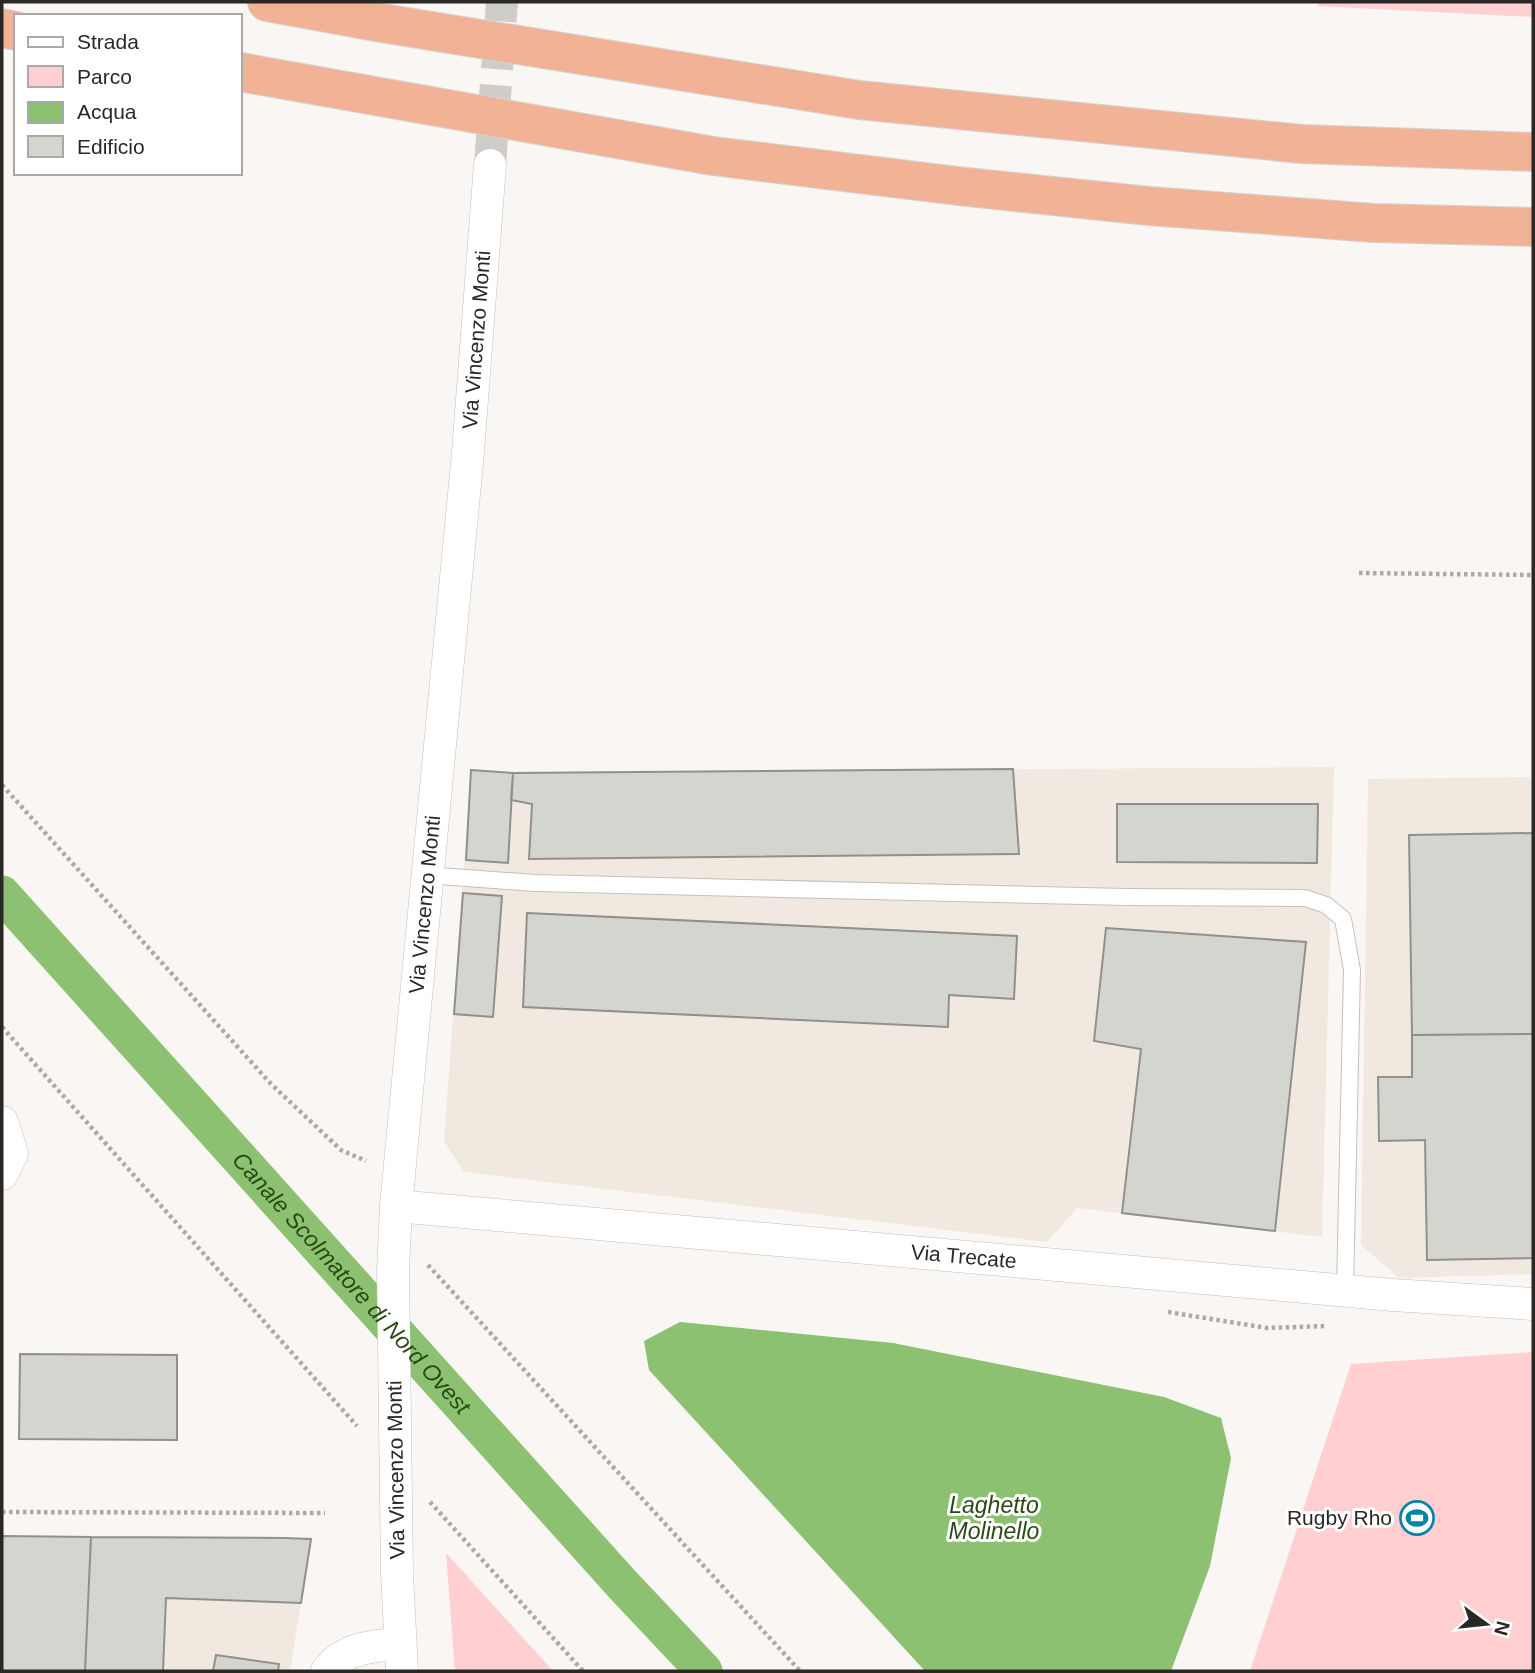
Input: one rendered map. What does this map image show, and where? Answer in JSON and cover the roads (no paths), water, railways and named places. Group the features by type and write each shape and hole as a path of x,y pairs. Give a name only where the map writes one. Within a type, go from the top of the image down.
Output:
{"highway":[{"path":"267,2 859,100 1302,144 1533,152"},
{"path":"242,72 713,156 958,186 1149,206 1374,223 1533,228"}],"street":[{"name":"Via Vincenzo Monti","path":"327,1671 332,1664 366,1647 401,1658 393,1270 409,1208 398,1175 469,439 490,165"},
{"path":"2,1122 7,1163"},
{"name":"Via Trecate","path":"409,1208 1480,1302 1533,1304"}],"lane":[{"path":"426,875 590,884 1305,898 1326,905 1343,919 1352,970 1345,1290"}],"water":[{"name":"Laghetto Molinello","path":"680,1322 893,1343 1164,1397 1221,1418 1231,1458 1210,1566 1171,1671 925,1671 649,1370 644,1341"}],"waterway":[{"name":"Canale Scolmatore di Nord Ovest","path":"2,894 622,1584 704,1671"}],"tunnel":[{"path":"490,165 502,2"}],"place":[{"name":"Rugby Rho","path":"1417,1518"}]}
